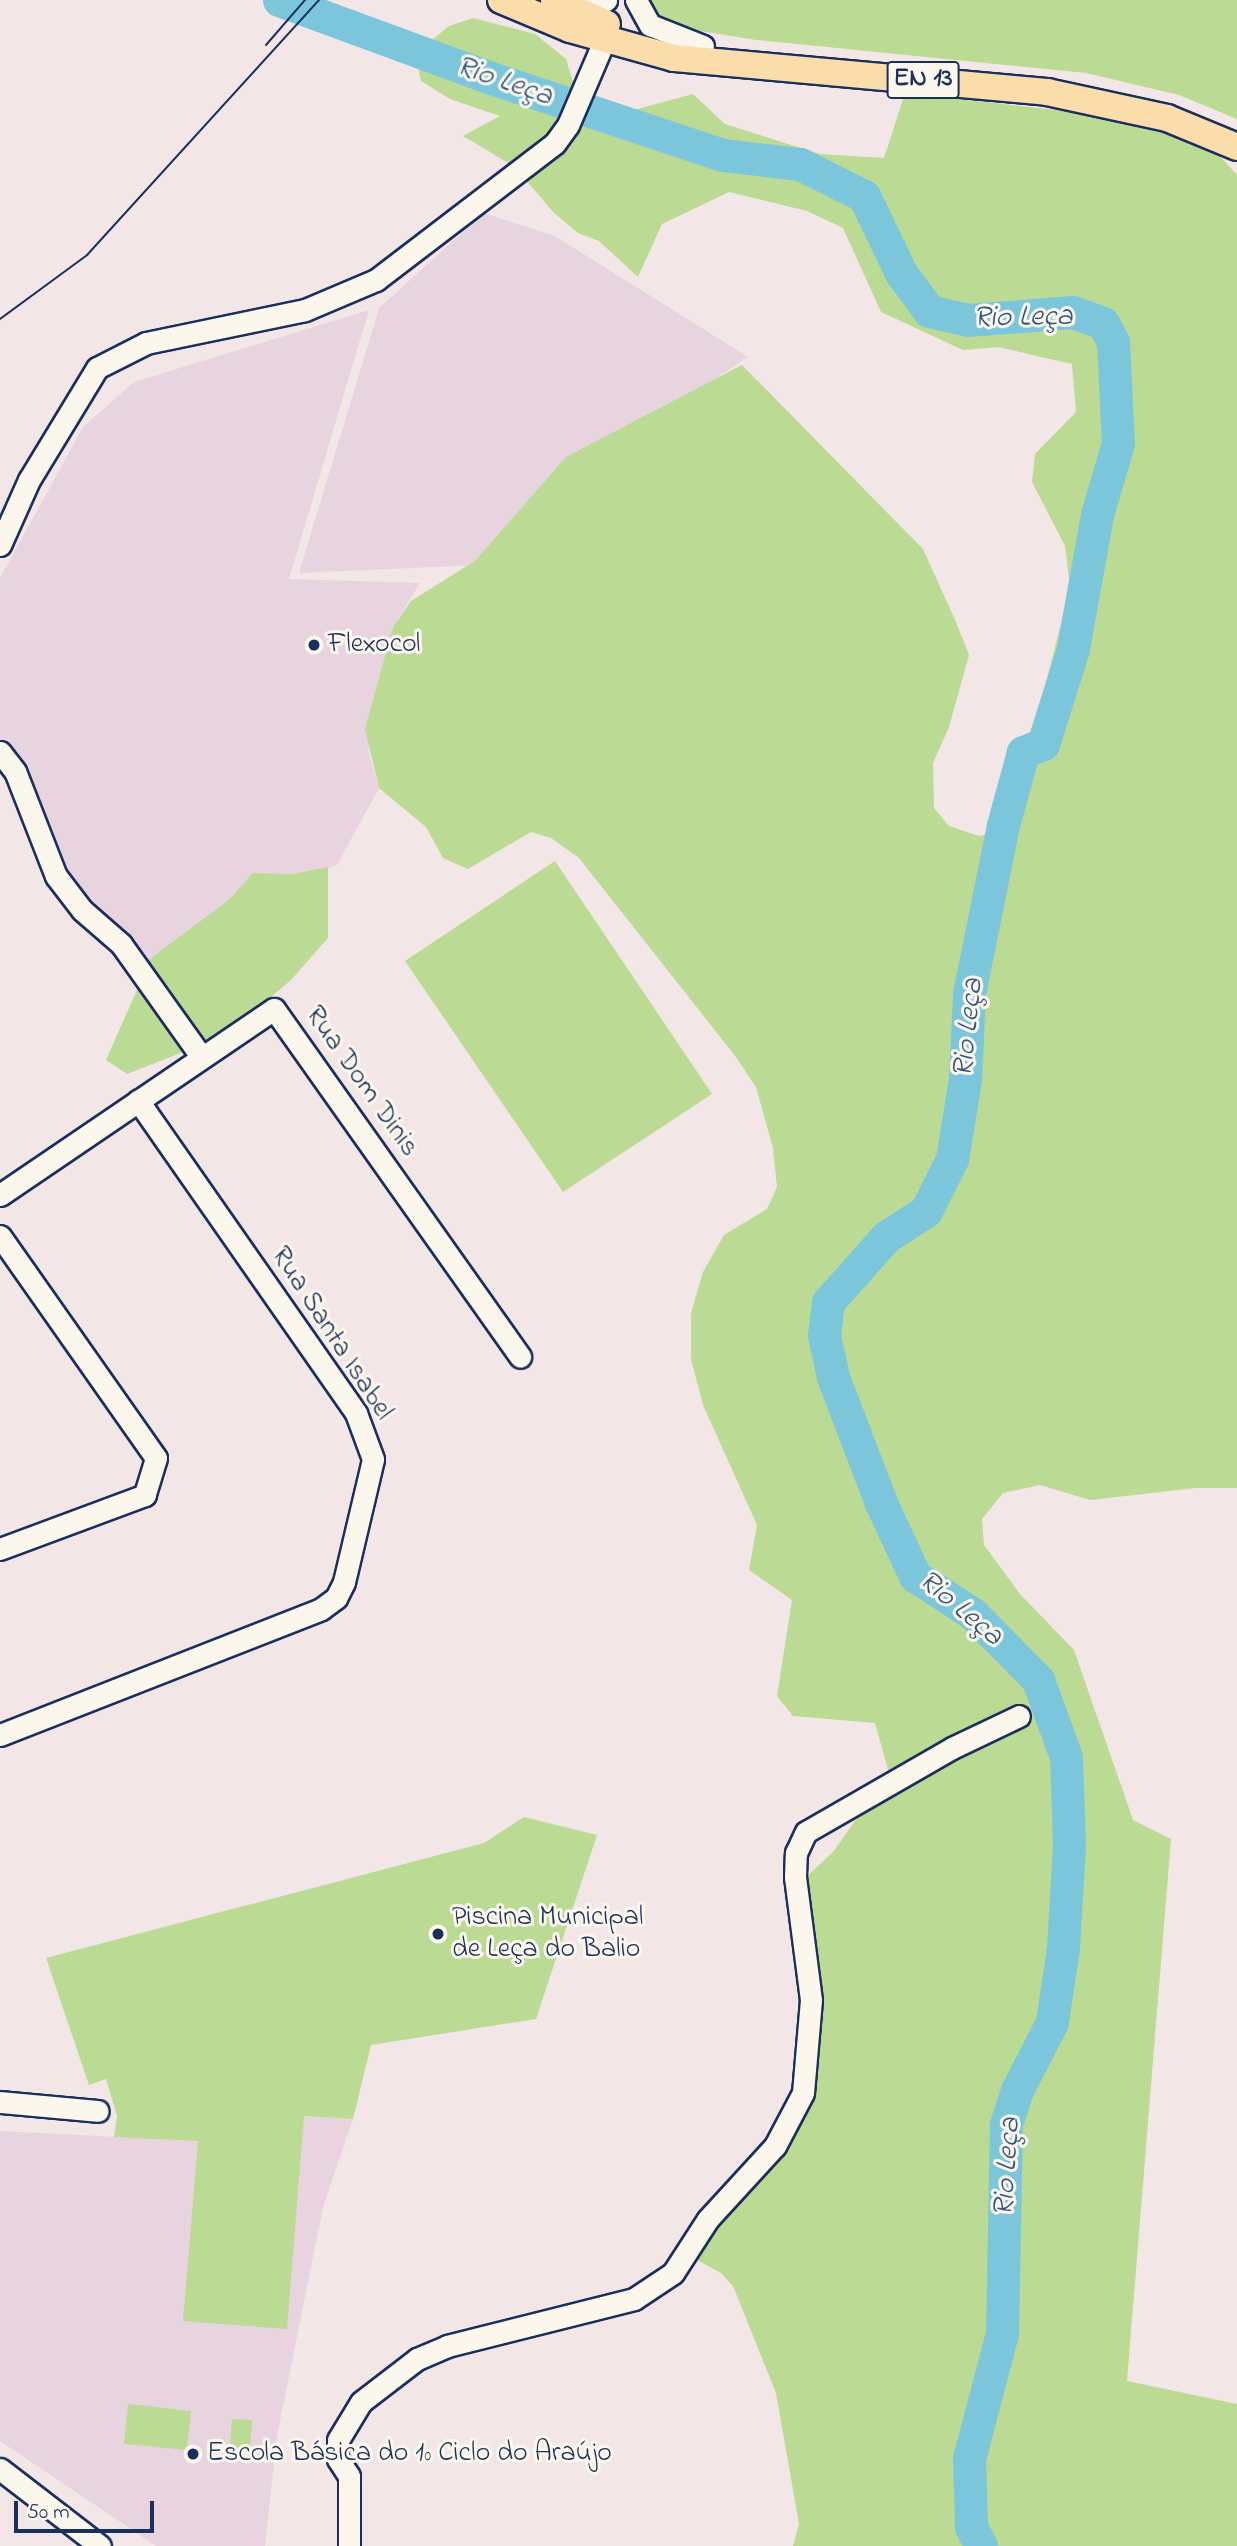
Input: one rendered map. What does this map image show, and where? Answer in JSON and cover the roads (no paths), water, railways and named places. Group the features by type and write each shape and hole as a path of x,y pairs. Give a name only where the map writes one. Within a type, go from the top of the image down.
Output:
{"main road":[{"name":"EN 13","path":"501,0 604,41 699,62 1047,92 1167,118 1237,147"},
{"name":"EN 13","path":"554,0 617,27 703,46 1056,76 1171,102 1237,129"}],"street":[{"path":"562,0 593,7 606,0"},
{"path":"636,0 650,24 703,46"},
{"path":"0,545 29,480 97,368 146,343 305,310 376,280 541,155 568,125 604,41"},
{"path":"0,752 15,771 56,876 82,910 121,944 201,1056"},
{"name":"Rua Dom Dinis","path":"0,1195 201,1056 274,1009 520,1357"},
{"name":"Rua Santa Isabel","path":"0,1735 321,1609 336,1598 344,1582 373,1459 356,1413 138,1100"},
{"path":"0,1236 156,1458 145,1495 0,1549"},
{"path":"348,2546 349,2476 338,2459 338,2440 360,2402 417,2359 447,2346 634,2299 673,2273 708,2219 775,2146 803,2093 811,2000 795,1877 796,1853 806,1832 952,1748 1019,1716"},
{"path":"0,2102 98,2111"},
{"path":"0,2469 100,2546"}],"waterway":[{"name":"Rio Leça","path":"279,0 491,78 723,155 800,164 864,196 901,273 929,311 967,320 1073,312 1103,323 1113,342 1118,443 1097,515 1073,649 1043,744 1023,752 1003,825 969,994 965,1079 952,1159 926,1211 886,1237 828,1302 824,1335 833,1377 881,1503 915,1576 973,1614 1038,1680 1066,1757 1069,1844 1063,1948 1052,2022 1017,2090 1006,2124 1002,2333 969,2459 971,2527 981,2546"}],"tram line":[{"path":"266,45 305,0"},
{"path":"0,319 87,255 319,0"}],"place":[{"name":"Flexocol","path":"314,645"},
{"name":"Piscina Municipal de Leça do Balio","path":"438,1934"},
{"name":"Escola Básica do 1º Ciclo do Araújo","path":"193,2454"}]}
